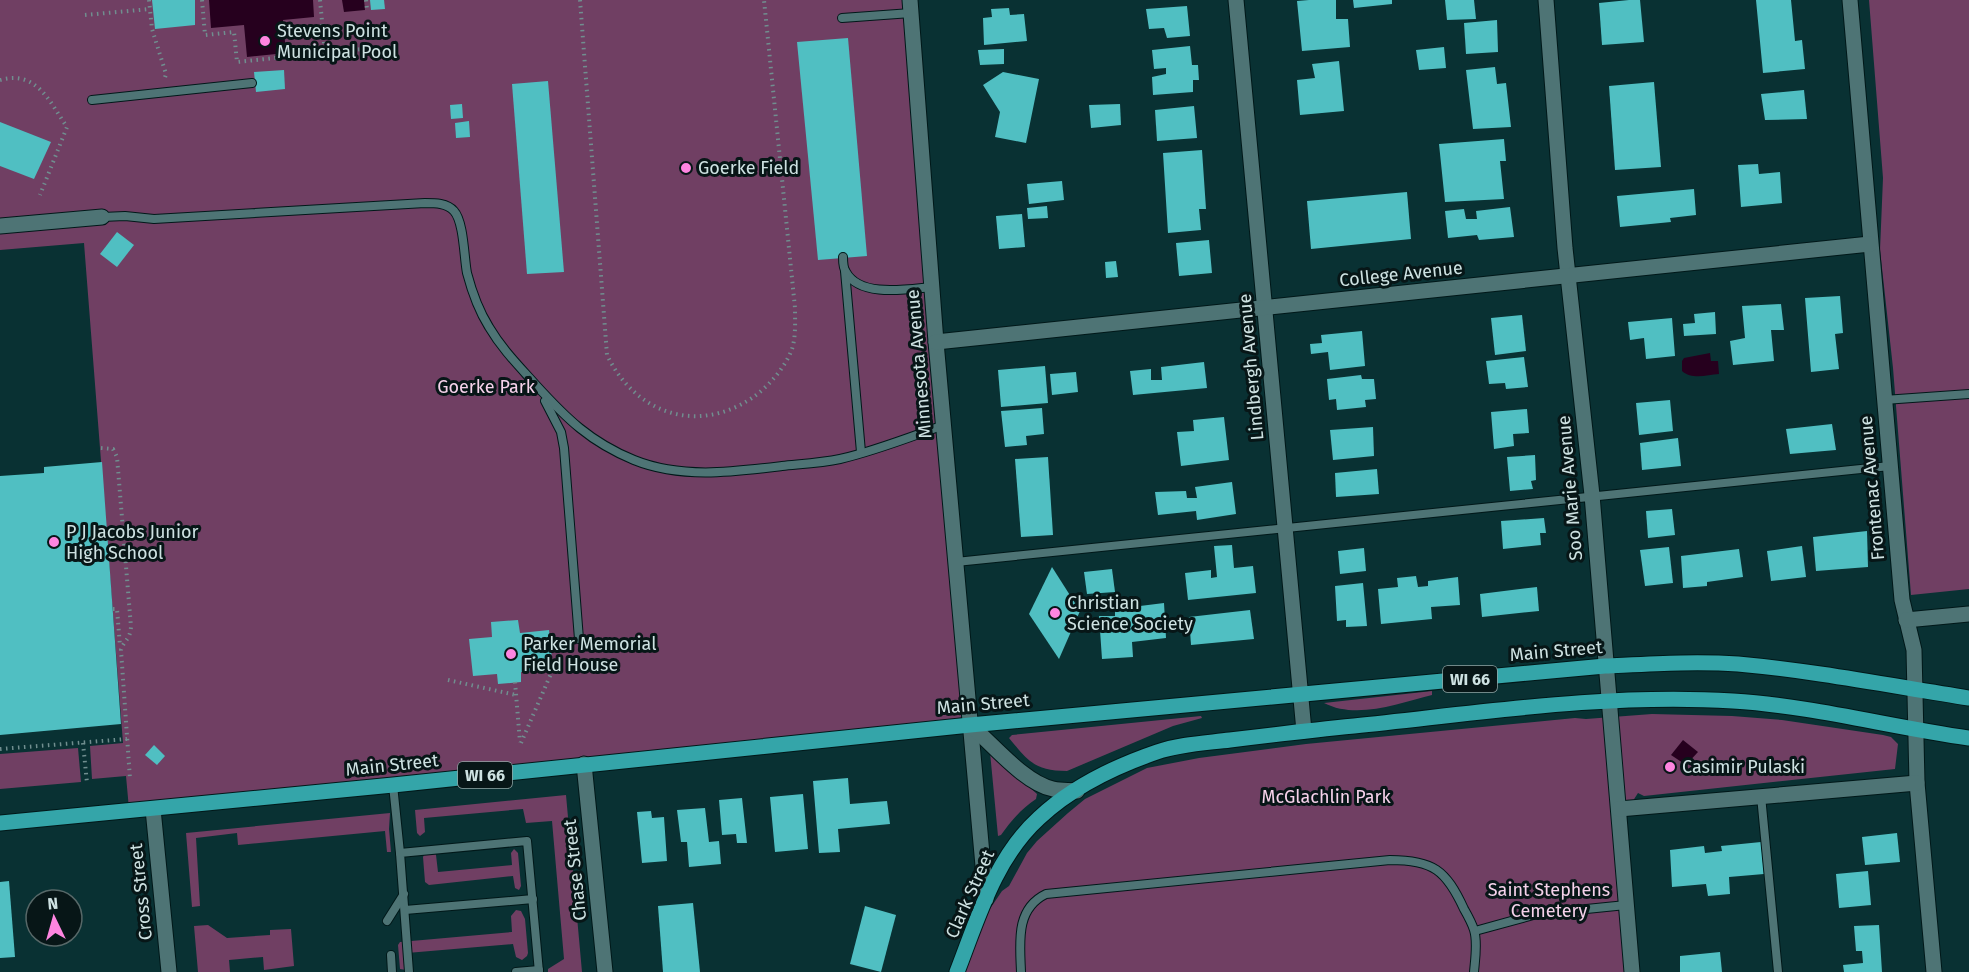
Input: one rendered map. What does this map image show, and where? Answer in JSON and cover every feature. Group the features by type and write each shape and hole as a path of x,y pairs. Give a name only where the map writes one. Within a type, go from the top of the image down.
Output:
{"main road":[{"name":"Main Street","path":"0,823 970,725 1605,666 1680,663 1736,664 1806,672 1969,698"},
{"name":"WI 66","path":"1305,731 1608,700 1660,699 1737,701 1837,713 1969,738"},
{"name":"Clark Street","path":"957,972 986,898 1005,859 1020,836 1040,816 1077,790 1133,761 1177,747 1305,731"}],"street":[{"name":"Lindbergh Avenue","path":"1236,0 1305,731"},
{"name":"Soo Marie Avenue","path":"1546,0 1568,276 1592,495 1632,972"},
{"name":"Frontenac Avenue","path":"1850,0 1902,600 1914,650 1917,783 1934,972"},
{"name":"Minnesota Avenue","path":"910,6 936,342 986,898"},
{"path":"0,226 102,217"},
{"name":"College Avenue","path":"936,342 1870,244"},
{"path":"1906,620 1969,614"},
{"path":"970,725 1018,769 1036,782 1052,789 1077,790"},
{"name":"Chase Street","path":"584,764 605,972"},
{"path":"1619,809 1917,783"},
{"name":"Cross Street","path":"153,809 169,972"}],"lane":[{"path":"842,18 910,6"},
{"path":"92,100 252,83"},
{"path":"102,217 125,216 154,219 425,203 447,206 455,212 459,221 468,276 476,302 501,346 570,422 619,454 658,468 683,472 740,470 840,459 944,424"},
{"path":"843,257 861,453"},
{"path":"845,271 853,280 878,290 932,287"},
{"path":"534,382 555,418 562,440 579,639"},
{"path":"1884,400 1969,394"},
{"path":"956,562 1890,466"},
{"path":"393,785 410,972"},
{"path":"1761,796 1778,972"},
{"path":"400,853 527,841 539,971 516,972"},
{"path":"1020,972 1020,935 1023,918 1029,906 1046,894 1390,860 1413,860 1431,866 1445,877 1456,892 1475,931 1474,972"},
{"path":"387,921 404,894"},
{"path":"405,910 533,899"},
{"path":"1475,931 1537,914 1626,905"},
{"path":"391,956 392,972"}],"path":[{"path":"149,0 152,29 166,74 160,93"},
{"path":"202,0 206,35 234,32 237,62 362,49"},
{"path":"320,0 326,53"},
{"path":"366,0 367,9"},
{"path":"580,0 607,355 614,371 638,397 674,414 694,416 717,414 739,407 761,392 783,364 791,350 795,335 795,308 764,0"},
{"path":"85,15 150,9"},
{"path":"0,80 18,77 34,83 67,127 40,195"},
{"path":"101,448 113,449 117,457 131,627 130,638 122,645 121,650"},
{"path":"113,609 117,609 130,778"},
{"path":"515,682 520,743 553,669"},
{"path":"448,680 516,695"},
{"path":"0,749 127,739"},
{"path":"83,743 87,783"}],"green space":[{"name":"Goerke Park","path":"0,0 910,0 970,725 129,809 126,776 92,779 90,746 123,743 84,243 0,250"},
{"path":"1869,0 1969,0 1969,589 1911,595 1893,368 1880,250 1883,178"},
{"path":"1432,691 1432,695 1392,706 1364,710 1337,708 1324,703"},
{"path":"1652,714 1782,720 1883,735 1891,737 1898,744 1895,769 1644,796 1638,793 1620,821 1632,972 961,972 979,925 1002,891 1009,886 1027,853 1037,841 1085,799 1147,768 1199,758 1306,744 1575,718"},
{"path":"1201,716 1202,718 1173,726 1067,771 1040,767 1027,759 1009,738 1012,735"},
{"path":"78,748 81,782 0,789 0,754"},
{"path":"990,752 1037,794 1036,799 1021,811 998,836"},
{"path":"566,795 582,972 548,972 548,969 564,959 552,821 526,823 523,809 424,818 425,832 420,836 417,833 415,810"},
{"path":"390,813 391,852 387,852 385,831 238,845 237,833 196,838 200,906 192,907 186,833"},
{"path":"514,849 518,853 521,886 519,890 515,888 513,876 429,885 425,882 423,857 425,852 434,851 438,872 512,865 511,853"},
{"path":"516,910 521,911 525,919 528,953 522,960 516,957 513,944 407,953 406,970 400,969 398,945 400,942 512,932 511,916"},
{"path":"208,925 227,938 270,935 270,930 291,929 294,966 264,970 263,957 229,960 230,972 198,972 194,926"}],"shaded area":[{"name":"Stevens Point Municipal Pool","path":"209,0 313,0 314,17 283,20 286,53 247,57 244,25 211,28"},
{"path":"342,0 364,0 365,10 344,12"},
{"path":"1710,353 1711,361 1718,361 1719,374 1695,376 1682,371 1684,358"},
{"path":"1683,740 1698,752 1686,765 1671,755"}],"building":[{"path":"152,0 195,0 195,25 155,29"},
{"path":"370,0 384,0 385,9 371,10"},
{"path":"1336,0 1336,19 1348,19 1350,47 1302,51 1297,1"},
{"path":"1353,0 1392,0 1392,4 1354,8"},
{"path":"1445,0 1474,0 1476,19 1447,20"},
{"path":"1640,0 1644,42 1602,45 1599,3"},
{"path":"1756,0 1791,0 1795,41 1802,40 1805,69 1763,73"},
{"path":"1187,6 1190,36 1167,38 1164,28 1149,29 1146,9"},
{"path":"1009,8 1010,15 1024,14 1027,41 984,45 983,18 992,17 991,9"},
{"path":"1497,20 1498,52 1466,54 1464,23"},
{"path":"848,38 867,256 818,260 797,42"},
{"path":"1190,46 1192,65 1198,65 1199,80 1193,80 1193,92 1153,95 1152,77 1166,74 1166,68 1154,69 1152,50"},
{"path":"1444,47 1446,68 1419,70 1416,50"},
{"path":"1004,49 1004,64 980,65 978,50"},
{"path":"1339,61 1344,111 1300,115 1297,80 1315,78 1312,64"},
{"path":"1495,67 1497,84 1506,83 1511,127 1473,129 1466,70"},
{"path":"284,70 285,89 256,92 254,72"},
{"path":"1003,72 1039,79 1026,143 995,137 1000,112 983,85"},
{"path":"548,81 564,272 527,274 512,84"},
{"path":"1654,82 1661,167 1615,170 1609,86"},
{"path":"1804,90 1807,119 1765,120 1761,94"},
{"path":"462,104 463,118 451,119 450,105"},
{"path":"1120,104 1121,125 1091,128 1089,105"},
{"path":"1194,106 1197,138 1157,141 1155,110"},
{"path":"469,121 470,137 456,138 455,123"},
{"path":"0,122 51,142 34,179 0,166"},
{"path":"1504,139 1506,161 1500,161 1504,199 1445,202 1439,144"},
{"path":"1202,150 1206,209 1199,209 1201,230 1168,233 1163,153"},
{"path":"1758,164 1759,174 1780,172 1782,203 1741,207 1738,165"},
{"path":"1062,181 1064,200 1029,204 1027,184"},
{"path":"1694,189 1696,215 1670,218 1671,222 1620,227 1617,196"},
{"path":"1407,192 1411,239 1311,249 1307,201"},
{"path":"1047,206 1048,218 1028,219 1027,208"},
{"path":"1510,207 1514,237 1479,240 1477,235 1448,238 1445,211 1464,209 1466,219 1477,219 1476,211"},
{"path":"1022,214 1025,247 999,249 996,216"},
{"path":"117,232 134,245 117,267 100,254"},
{"path":"1209,240 1212,273 1179,276 1176,243"},
{"path":"1116,261 1118,277 1106,278 1105,262"},
{"path":"1840,296 1843,333 1835,334 1839,369 1811,372 1805,298"},
{"path":"1781,304 1784,330 1771,330 1774,361 1733,365 1730,341 1745,338 1742,306"},
{"path":"1715,312 1716,334 1684,336 1683,324 1695,323 1694,314"},
{"path":"1522,315 1526,351 1495,355 1491,318"},
{"path":"1672,318 1675,356 1646,359 1644,338 1630,340 1628,322"},
{"path":"1362,331 1365,366 1330,370 1328,352 1311,354 1310,344 1322,343 1321,335"},
{"path":"1524,357 1528,387 1506,389 1505,383 1489,384 1486,361"},
{"path":"1204,362 1207,388 1133,395 1130,371 1151,369 1151,380 1162,380 1161,367"},
{"path":"1045,366 1048,403 1001,407 998,370"},
{"path":"1076,372 1078,392 1052,395 1050,374"},
{"path":"1361,375 1362,379 1374,379 1376,399 1365,400 1366,407 1337,410 1336,399 1329,400 1327,379"},
{"path":"1670,400 1673,431 1639,435 1636,403"},
{"path":"1042,408 1044,434 1026,436 1027,445 1005,447 1001,411"},
{"path":"1527,409 1529,433 1513,434 1514,446 1494,449 1491,412"},
{"path":"1224,417 1229,460 1181,466 1177,432 1194,431 1193,420"},
{"path":"1832,424 1836,450 1790,454 1786,429"},
{"path":"1373,427 1374,456 1333,460 1330,430"},
{"path":"1678,438 1681,466 1642,470 1640,443"},
{"path":"1535,455 1536,480 1531,481 1533,489 1510,491 1507,457"},
{"path":"1048,457 1053,535 1021,537 1015,459"},
{"name":"P J Jacobs Junior High School","path":"102,462 121,724 0,735 0,476 44,473 44,467"},
{"path":"1377,469 1379,494 1336,497 1335,473"},
{"path":"1232,482 1236,514 1197,520 1196,511 1158,515 1155,492 1186,491 1187,498 1197,498 1195,487"},
{"path":"1672,509 1675,535 1648,538 1646,511"},
{"path":"1544,518 1546,533 1540,533 1541,545 1503,549 1501,521"},
{"path":"1867,531 1868,567 1816,571 1813,537"},
{"path":"1232,545 1234,568 1253,566 1256,593 1188,600 1185,573 1211,570 1211,578 1217,577 1214,546"},
{"path":"1802,546 1806,577 1771,581 1767,551"},
{"path":"1669,547 1673,583 1645,586 1640,550"},
{"path":"1364,548 1366,571 1340,574 1338,551"},
{"path":"1739,549 1743,577 1707,582 1707,586 1683,588 1681,556"},
{"name":"Christian Science Society","path":"1052,567 1080,611 1059,659 1029,614"},
{"path":"1112,569 1115,592 1087,594 1084,572"},
{"path":"1416,576 1418,587 1428,586 1428,581 1458,577 1460,605 1431,607 1432,619 1381,624 1378,589 1398,587 1397,578"},
{"path":"1363,583 1367,626 1346,627 1346,620 1337,621 1335,586"},
{"path":"1537,587 1539,611 1482,617 1480,594"},
{"path":"1133,602 1132,607 1164,603 1166,638 1132,642 1133,657 1102,659 1099,616 1115,616 1115,606"},
{"path":"1250,610 1254,639 1191,645 1189,617"},
{"name":"Parker Memorial Field House","path":"518,620 520,633 549,630 553,669 521,672 521,682 498,684 497,674 473,676 469,639 492,637 491,622"},
{"path":"154,745 165,756 157,765 145,755"},
{"path":"848,778 850,804 887,801 890,824 838,829 840,852 819,853 813,781"},
{"path":"803,794 808,849 775,852 770,797"},
{"path":"742,798 747,843 737,843 736,834 722,835 719,800"},
{"path":"705,808 709,842 719,841 721,864 689,867 687,842 681,842 677,810"},
{"path":"651,811 652,818 664,817 667,861 642,863 637,812"},
{"path":"1897,833 1900,862 1865,865 1862,837"},
{"path":"1761,842 1764,874 1729,877 1730,894 1708,896 1706,884 1672,887 1670,850 1704,846 1705,853 1722,851 1721,846"},
{"path":"1868,871 1871,905 1839,908 1836,874"},
{"path":"9,881 15,957 0,958 0,882"},
{"path":"693,903 700,972 663,972 658,906"},
{"path":"865,906 896,915 881,972 850,964"},
{"path":"1879,925 1882,972 1844,972 1843,965 1863,963 1862,951 1856,951 1854,926"},
{"path":"1720,952 1722,972 1680,972 1680,956"}],"place":[{"name":"Stevens Point Municipal Pool","path":"265,41"},
{"name":"Goerke Field","path":"686,168"},
{"name":"P J Jacobs Junior High School","path":"54,542"},
{"name":"Christian Science Society","path":"1055,613"},
{"name":"Parker Memorial Field House","path":"511,654"},
{"name":"Casimir Pulaski","path":"1670,767"}],"park label":[{"name":"McGlachlin Park","path":"1326,797"},
{"name":"Saint Stephens Cemetery","path":"1549,900"}]}
